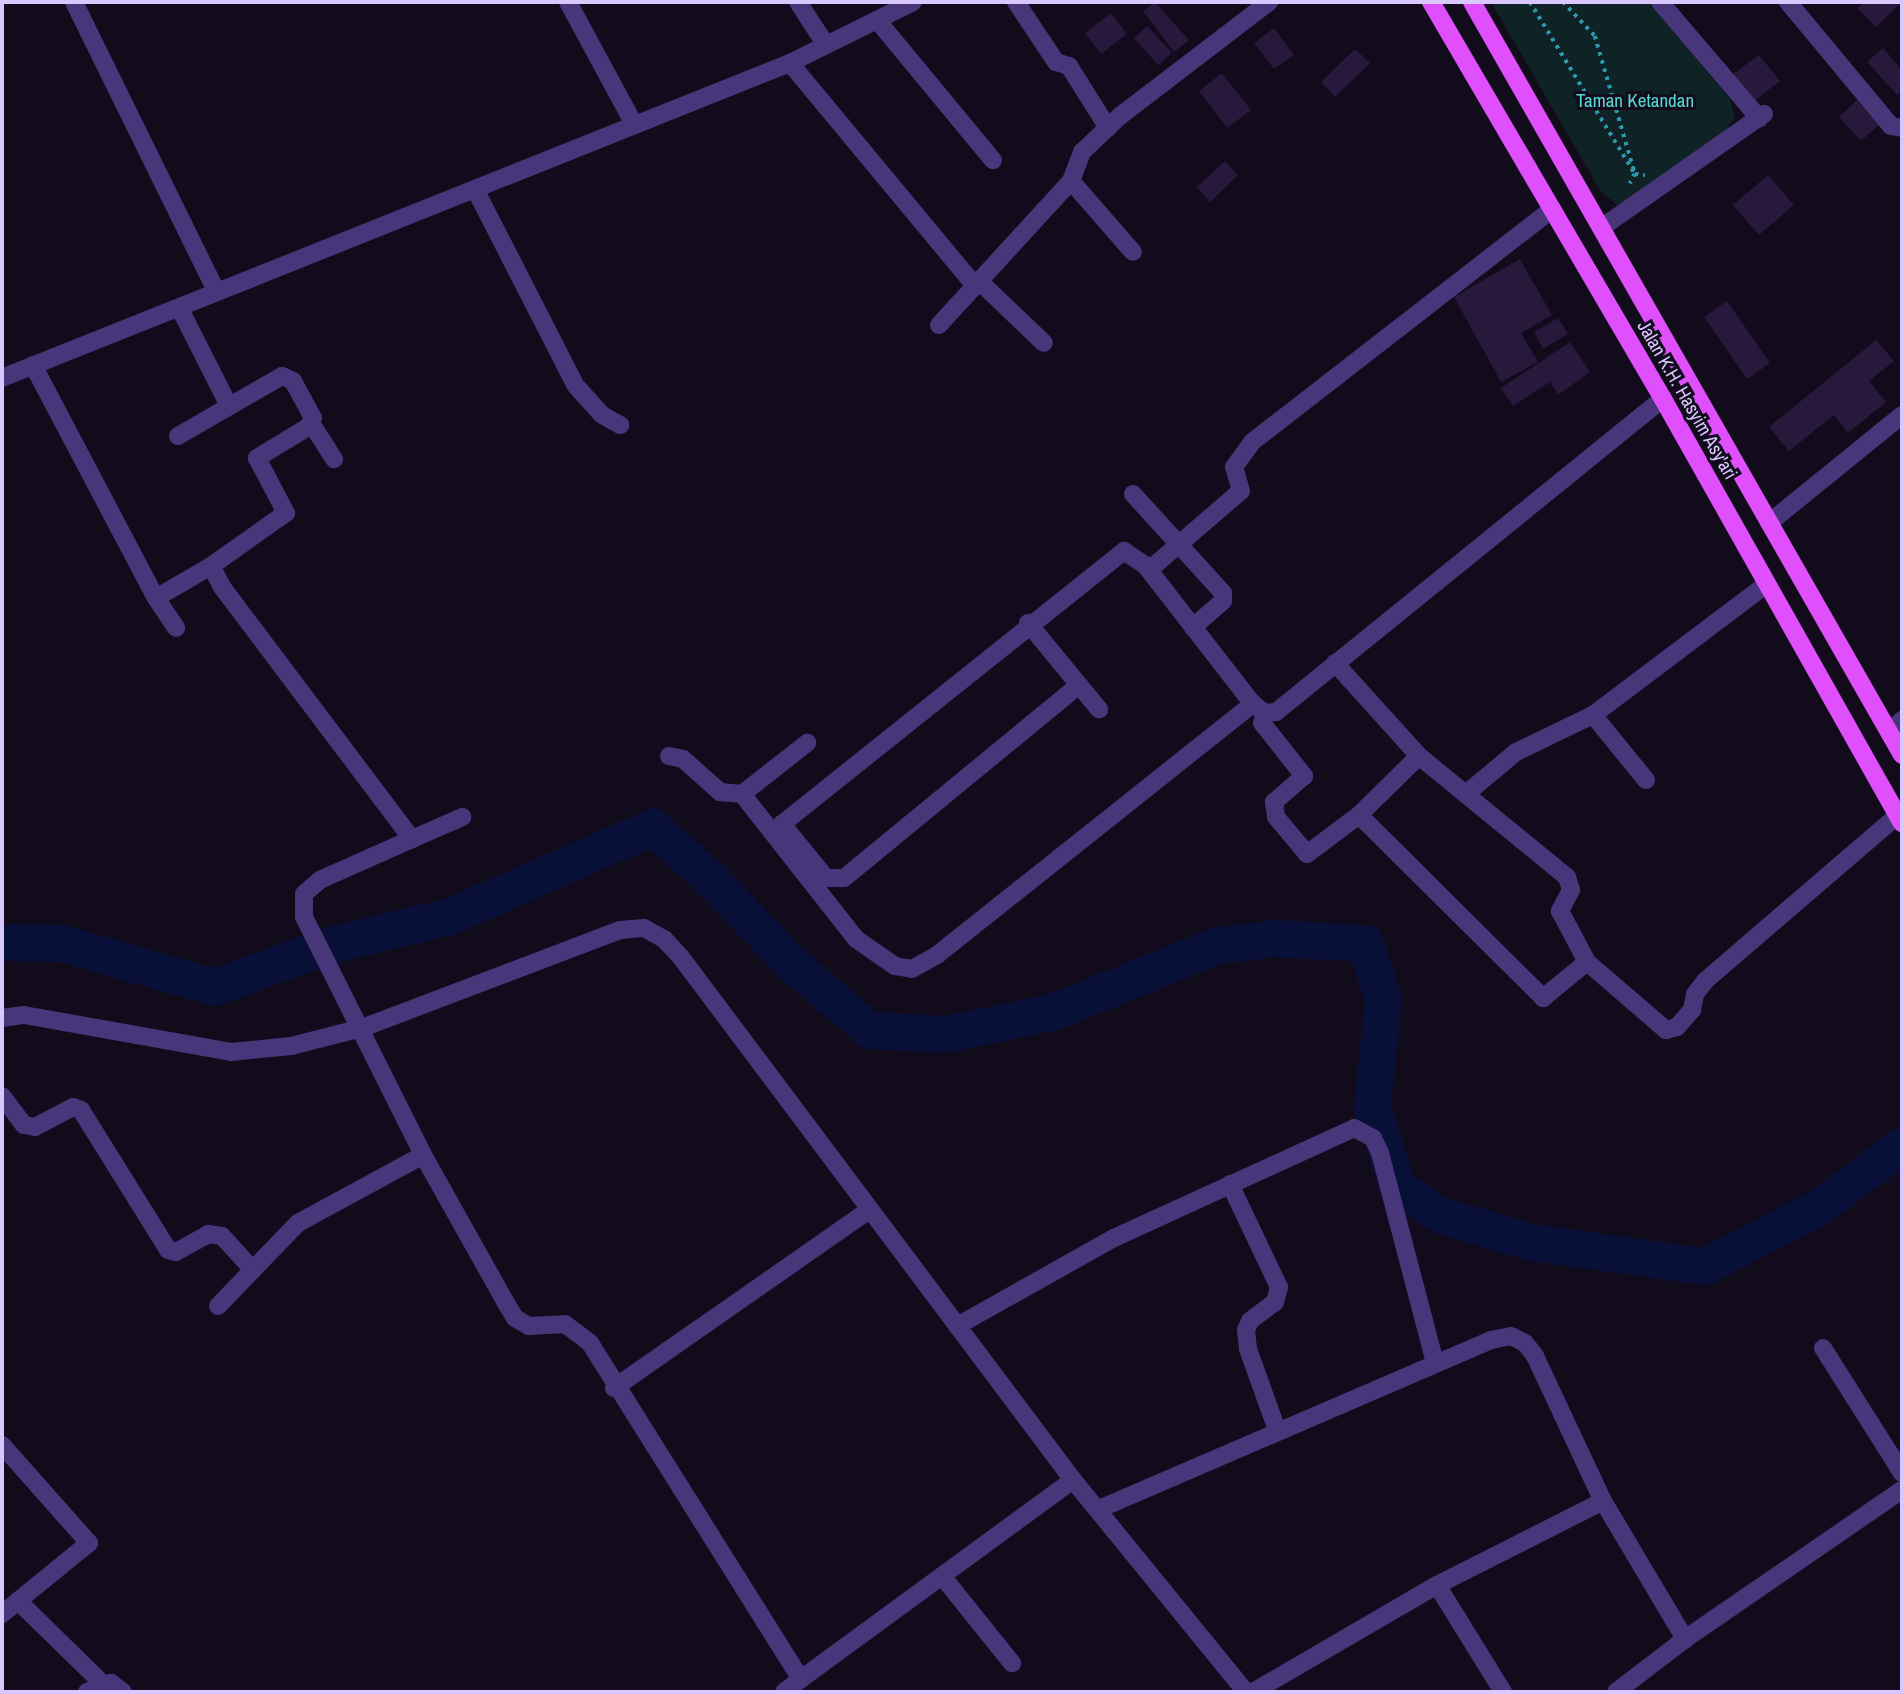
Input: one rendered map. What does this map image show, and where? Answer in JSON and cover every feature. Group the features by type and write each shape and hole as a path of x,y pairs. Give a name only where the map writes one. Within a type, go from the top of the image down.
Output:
{"main road":[{"name":"Jalan K.H. Hasyim Asy'ari","path":"1431,2 1663,399 1900,819"},
{"name":"Jalan K.H. Hasyim Asy'ari","path":"1472,2 1769,523 1896,726 1902,755"}],"street":[{"path":"74,2 218,292"},
{"path":"568,2 634,124"},
{"path":"798,2 826,46"},
{"path":"2,378 180,309 790,62 913,2"},
{"path":"1016,2 1056,62 1069,66 1108,128"},
{"path":"939,325 1071,181 1083,152 1108,128 1269,2"},
{"path":"1601,228 1762,116 1660,2"},
{"path":"1788,2 1891,126 1902,128"},
{"path":"877,20 993,160"},
{"path":"790,62 976,283 1044,343"},
{"path":"1071,181 1133,252"},
{"path":"475,188 576,386 602,415 620,425"},
{"path":"1149,570 1241,491 1234,467 1252,442 1552,208"},
{"path":"180,309 229,406"},
{"path":"33,365 156,598 176,628"},
{"path":"178,436 229,406 289,376 312,423 334,459"},
{"path":"1259,708 1276,712 1663,399"},
{"path":"1769,523 1902,415"},
{"path":"156,598 211,566 286,513 257,458 312,423"},
{"path":"1133,494 1180,543 1225,597 1194,627"},
{"path":"777,828 1028,623 1124,551 1149,570 1259,708 1262,723 1304,776 1274,802 1276,817 1307,854 1359,815 1419,756"},
{"path":"211,566 412,839"},
{"path":"1467,793 1516,752 1593,715 1767,584"},
{"path":"1028,623 1099,709"},
{"path":"1335,663 1419,756 1567,877 1571,890 1560,911 1587,962 1667,1030 1677,1027 1692,1010 1695,993 1705,981 1900,819"},
{"path":"668,756 683,759 720,792 742,794 826,878 844,878 1079,685"},
{"path":"777,828 856,939 895,966 912,969 937,955 1259,708"},
{"path":"1593,715 1646,780"},
{"path":"742,794 807,743"},
{"path":"1359,815 1543,998 1587,962"},
{"path":"462,817 320,880 304,894 301,907 423,1155 515,1318 529,1326 565,1324 578,1330 801,1679"},
{"path":"2,1017 24,1015 231,1052 291,1046 362,1028 620,930 644,928 664,939 680,956 868,1211 1073,1480 1246,1692"},
{"path":"2,1096 24,1125 35,1127 73,1107 81,1110 168,1250 176,1252 208,1234 222,1236 253,1270"},
{"path":"957,1326 1114,1238 1336,1133 1354,1128 1366,1131 1380,1153 1435,1363"},
{"path":"218,1306 299,1223 423,1155"},
{"path":"1230,1184 1279,1287 1275,1302 1250,1321 1246,1331 1248,1349 1277,1430"},
{"path":"614,1388 868,1211"},
{"path":"1099,1509 1435,1363 1491,1340 1511,1336 1525,1343 1603,1501 1685,1639"},
{"path":"1823,1348 1902,1473"},
{"path":"2,1445 89,1543 2,1614"},
{"path":"784,1692 1073,1480"},
{"path":"1616,1692 1685,1639 1902,1490"},
{"path":"1254,1692 1437,1585 1603,1501"},
{"path":"942,1576 1012,1663"},
{"path":"1437,1585 1503,1692"},
{"path":"18,1601 95,1688 116,1685 123,1692"}],"path":[{"path":"1530,2 1635,174"},
{"path":"1563,2 1595,36 1635,174"},
{"path":"1635,174 1651,171"}],"green space":[{"name":"Taman Ketandan","path":"1491,2 1649,2 1730,99 1735,117 1723,134 1618,206 1600,190"}],"building":[{"path":"1155,2 1189,40 1174,52 1143,11"},
{"path":"1864,2 1902,2 1876,27 1857,8"},
{"path":"1111,13 1127,34 1101,54 1085,33"},
{"path":"1147,26 1172,53 1158,65 1134,38"},
{"path":"1274,28 1294,55 1274,69 1254,43"},
{"path":"1883,48 1902,70 1902,90 1897,95 1867,62"},
{"path":"1355,49 1370,63 1335,97 1321,82"},
{"path":"1759,55 1780,81 1753,102 1732,75"},
{"path":"1222,73 1251,110 1227,128 1199,91"},
{"path":"1857,100 1879,125 1861,141 1839,117"},
{"path":"1225,161 1238,175 1210,202 1197,187"},
{"path":"1768,175 1794,205 1759,235 1733,205"},
{"path":"1520,259 1552,315 1521,333 1538,362 1501,382 1454,297"},
{"path":"1727,301 1770,363 1747,379 1704,317"},
{"path":"1558,318 1568,334 1543,349 1534,332"},
{"path":"1876,340 1894,361 1869,381 1886,402 1848,433 1834,415 1789,451 1769,427"},
{"path":"1570,342 1590,372 1558,395 1550,382 1513,406 1501,388"}],"waterway":[{"path":"2,942 61,943 214,987 329,945 450,916 652,827 710,878 792,964 870,1030 946,1034 1055,1011 1214,946 1273,938 1365,943 1383,999 1372,1106 1397,1186 1440,1215 1531,1242 1705,1266 1822,1205 1902,1145"}]}
